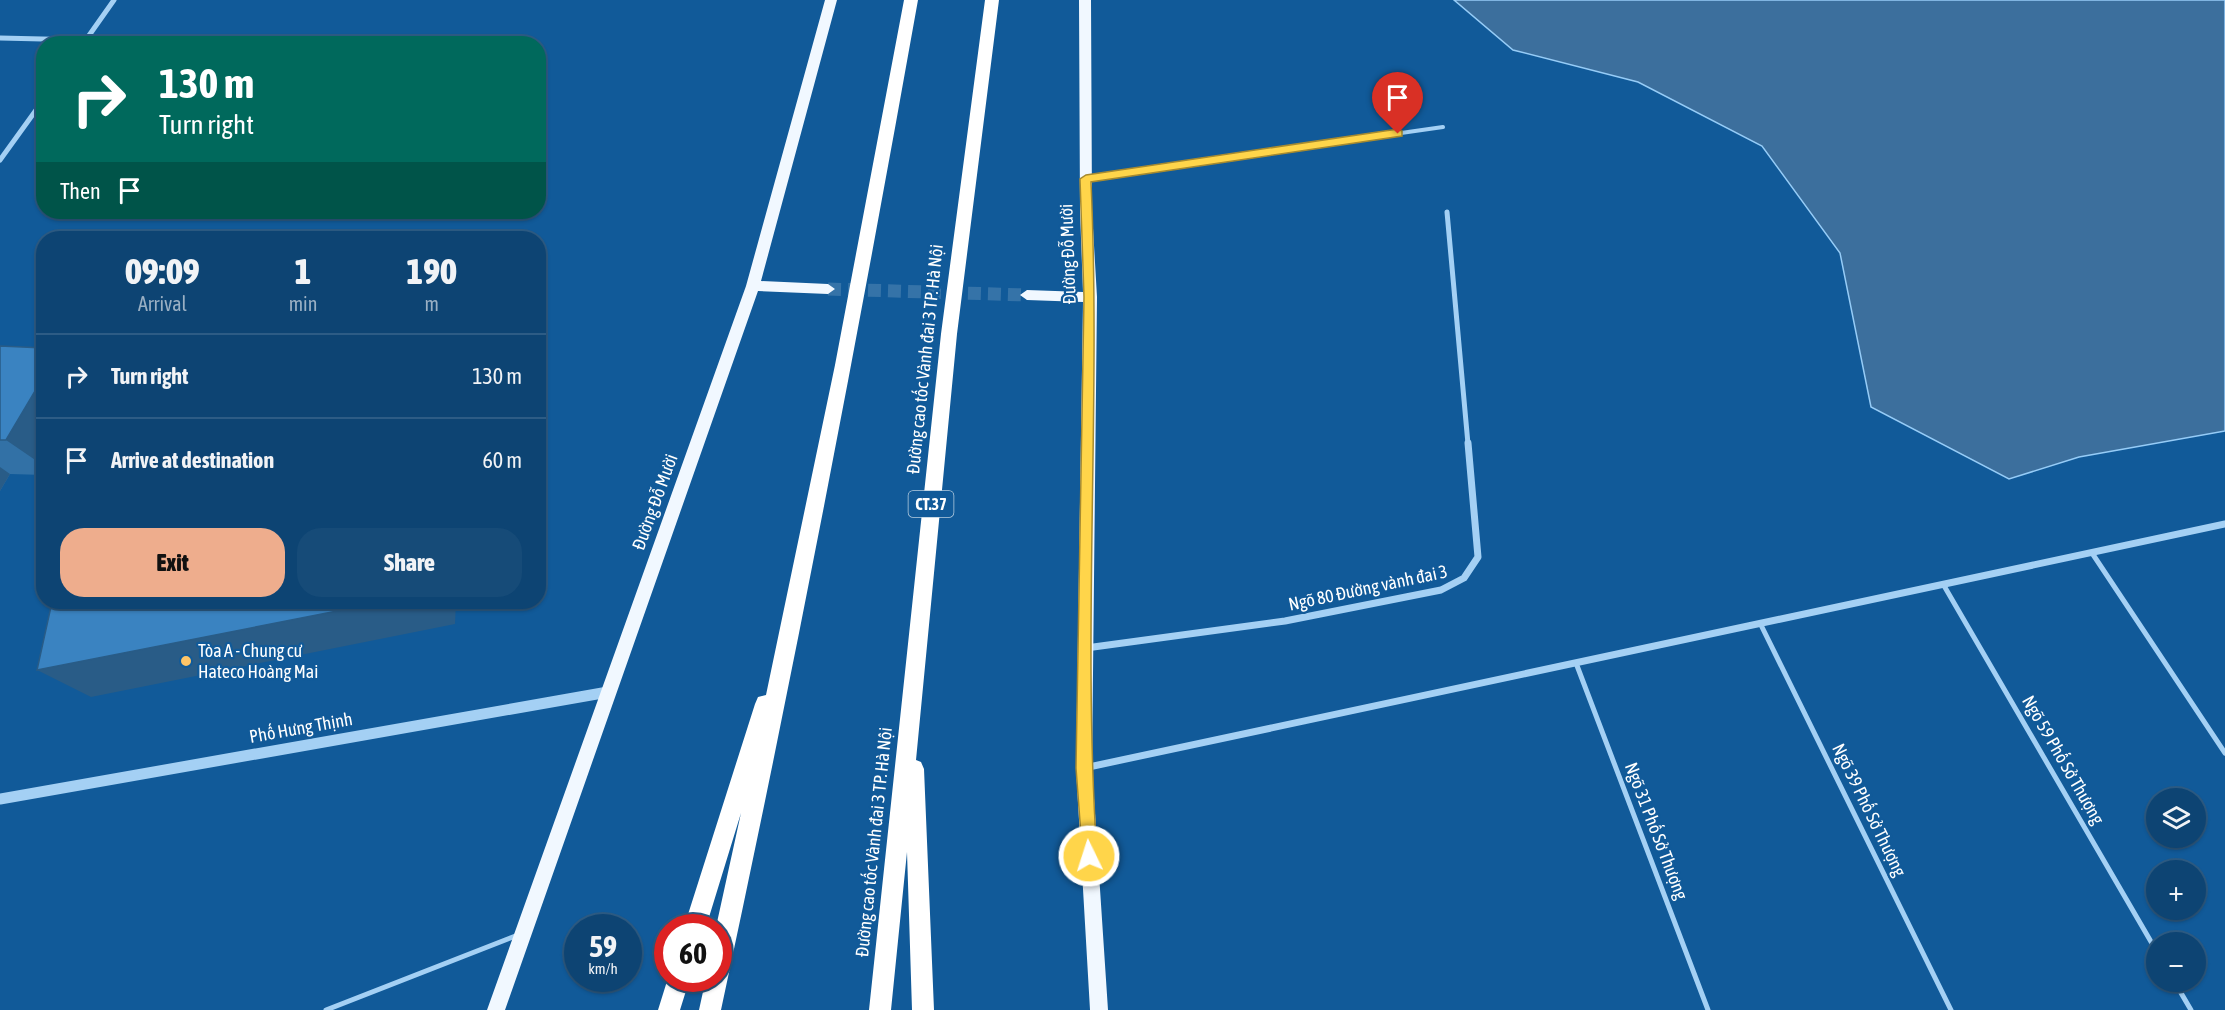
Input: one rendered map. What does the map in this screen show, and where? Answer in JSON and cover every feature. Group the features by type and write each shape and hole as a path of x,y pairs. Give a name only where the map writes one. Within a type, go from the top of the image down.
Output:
{"highway":[{"path":"730,914 798,599 850,334 911,0"},
{"name":"Đường cao tốc Vành đai 3 TP. Hà Nội","path":"880,1010 949,334 992,0"},
{"path":"699,914 798,599"},
{"path":"911,701 923,1010"},
{"path":"669,1010 675,992"},
{"path":"710,1010 714,992"}],"main road":[{"name":"Đường Đỗ Mười","path":"496,1010 753,286 831,0"},
{"name":"Đường Đỗ Mười","path":"1085,0 1086,179 1090,297 1084,768 1099,1010"},
{"path":"753,286 828,289"},
{"path":"1027,295 1090,297"}],"street":[{"path":"88,36 114,0"},
{"path":"0,38 36,40"},
{"path":"0,160 36,110"},
{"name":"Ngõ 80 Đường vành đai 3","path":"1086,648 1319,615 1441,590 1459,583 1473,571 1478,557 1447,213"},
{"path":"1084,768 2225,524"},
{"name":"Phố Hưng Thịnh","path":"0,799 608,692"}],"lane":[{"path":"1086,179 1443,127"},
{"path":"2092,553 2225,753"},
{"name":"Ngõ 59 Phố Sở Thượng","path":"1943,584 2146,933"},
{"name":"Ngõ 39 Phố Sở Thượng","path":"1760,623 1951,1010"},
{"name":"Ngõ 31 Phố Sở Thượng","path":"1576,663 1708,1010"},
{"path":"326,1010 524,932"},
{"path":"2180,992 2191,1010"}],"water":[{"path":"1454,0 2225,0 2225,431 2079,457 2009,479 1871,407 1840,253 1762,146 1638,82 1513,50"}],"building":[{"path":"0,346 36,348 36,389 6,440 0,440"},
{"path":"50,609 347,609 37,670"}],"tunnel":[{"path":"828,289 1027,295"}],"place":[{"name":"Tòa A - Chung cư Hateco Hoàng Mai","path":"186,661"}],"route":[{"path":"1089,856 1084,768 1090,297 1086,179 1398,134"}]}
